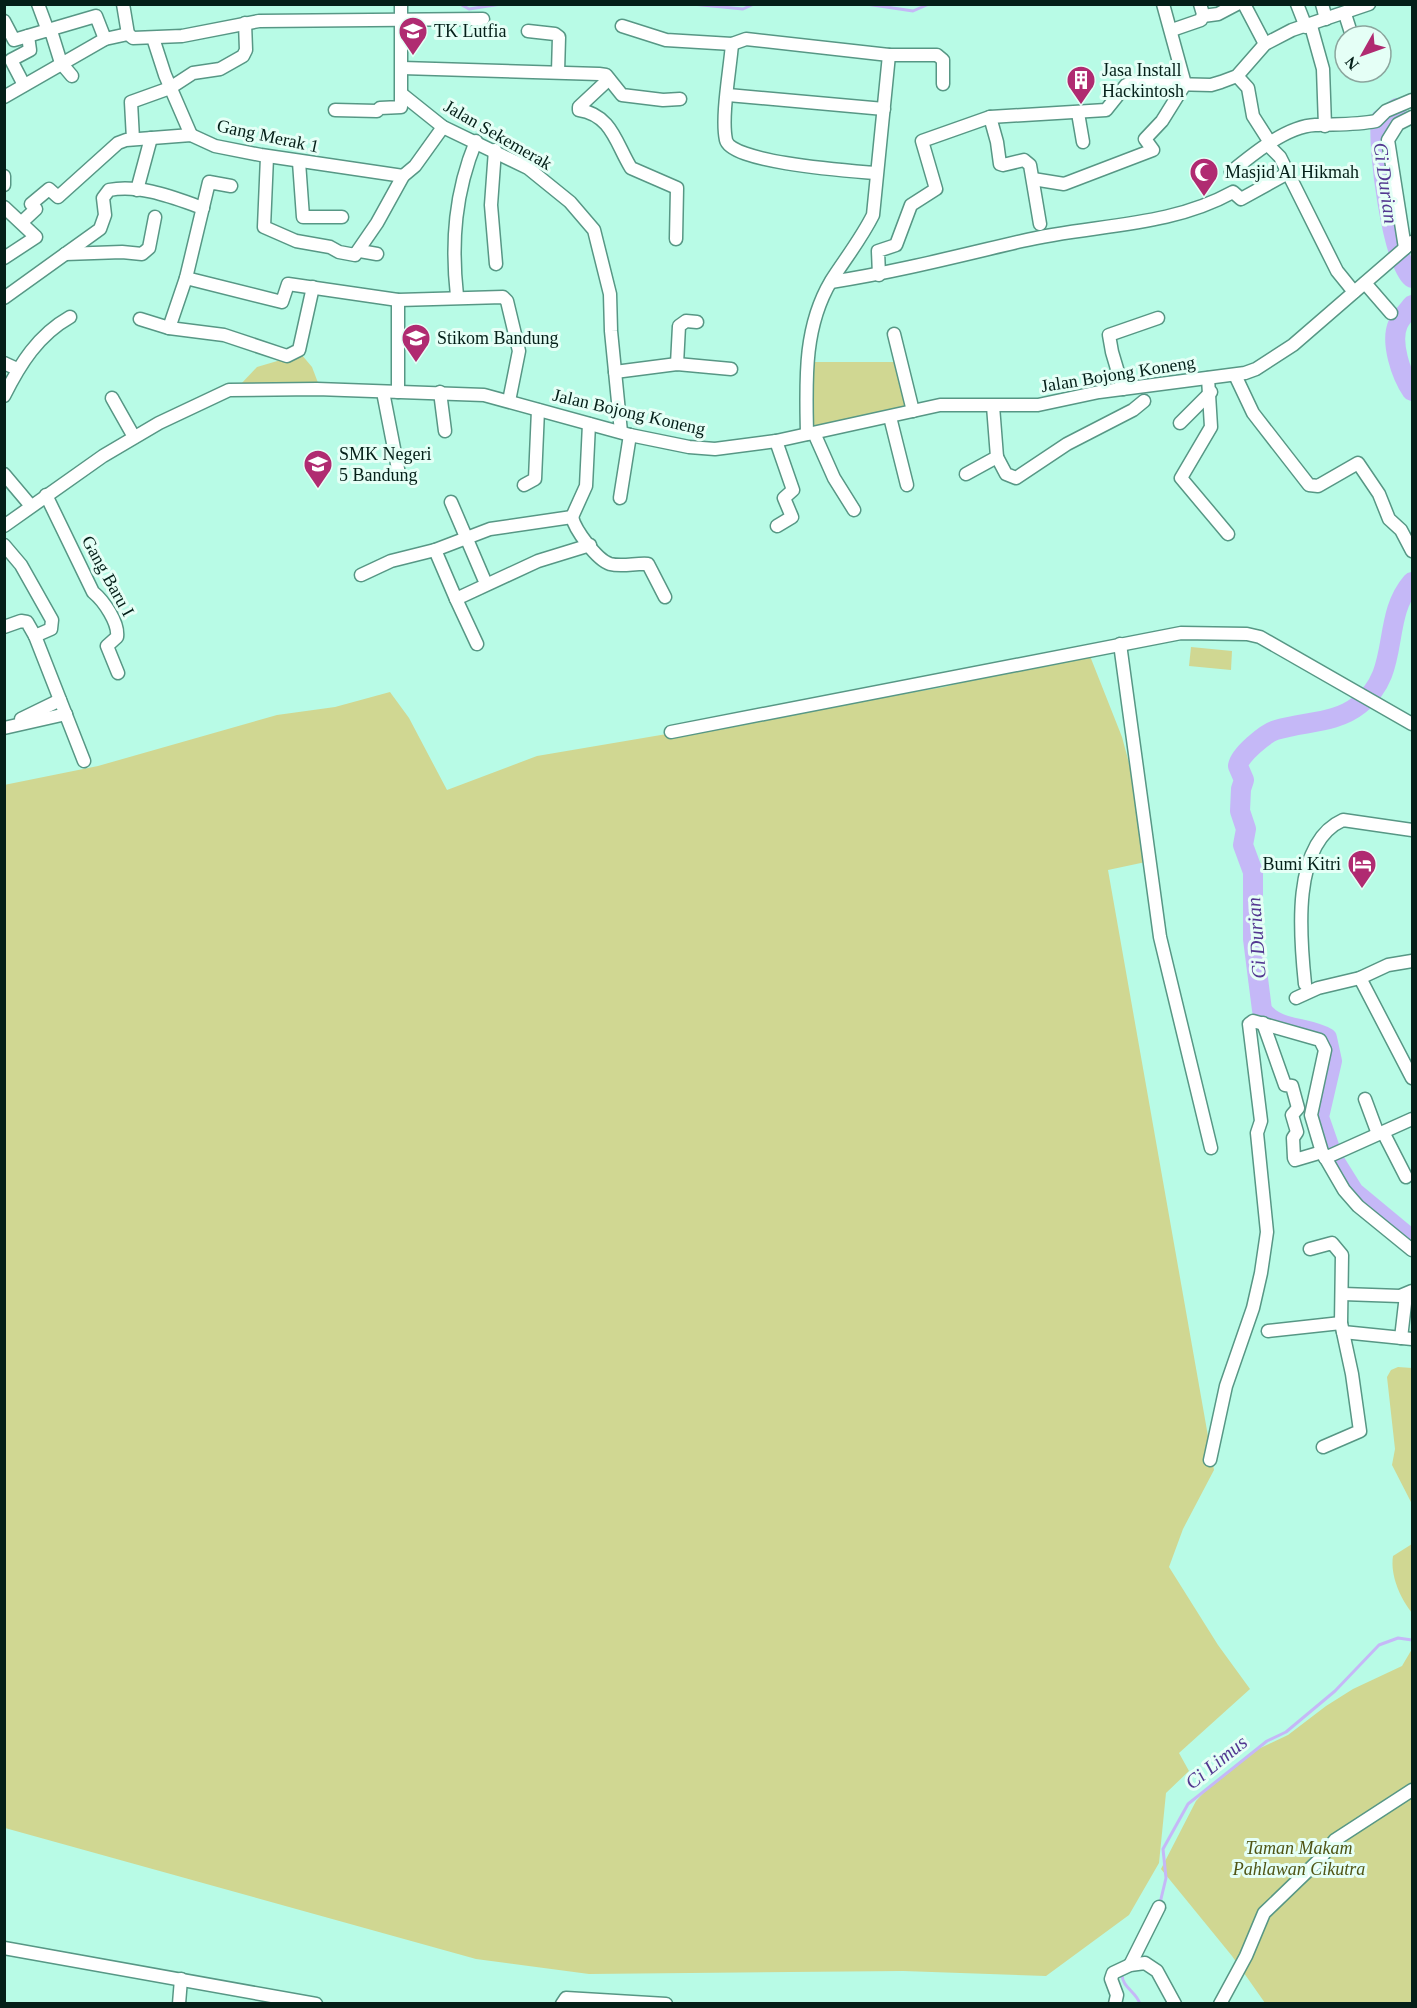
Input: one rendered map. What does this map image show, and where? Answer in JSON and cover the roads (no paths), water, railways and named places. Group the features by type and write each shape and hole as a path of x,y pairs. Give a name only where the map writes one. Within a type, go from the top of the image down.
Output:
{"street":[{"path":"38,4 61,63 72,76"},
{"path":"123,4 128,34 133,38 153,38 245,23 292,20 483,19"},
{"path":"335,110 366,112 380,108 399,108 402,95 401,4"},
{"path":"1033,179 1064,184 1106,166 1152,151 1145,139 1162,121 1185,84 1163,4"},
{"path":"1172,30 1202,10 1218,14 1237,4"},
{"path":"1245,4 1265,44"},
{"path":"1297,4 1308,26 1323,69 1325,126"},
{"path":"1322,4 1326,20"},
{"path":"879,275 878,251 896,245 910,205 936,189 922,141 990,117 1106,110 1129,83 1211,85 1238,76 1265,44 1292,30 1367,5"},
{"path":"1345,14 1348,24"},
{"path":"4,21 14,40 96,16 105,39"},
{"path":"22,222 36,210 31,204 35,198 49,189 58,197 118,143 130,140 131,102 170,88 193,73 220,69 243,56 246,50 245,23"},
{"path":"622,26 666,40 732,44 746,39 889,54 941,56 943,84"},
{"path":"528,32 558,34 558,72"},
{"path":"4,97 105,39 128,34"},
{"path":"24,85 11,60 30,50 28,36"},
{"path":"153,38 170,88 192,135"},
{"path":"732,44 726,141 731,148 760,159 875,173"},
{"path":"854,510 811,434 809,347 813,319 831,282 862,237 873,215 875,173 889,54"},
{"path":"402,68 599,74 606,75 622,95 680,99"},
{"path":"1238,76 1248,88 1253,116 1268,143 1280,157 1337,271 1354,292"},
{"path":"609,79 579,107 579,110 602,118 618,141 631,168 677,188 676,238"},
{"name":"Jalan Sekemerak","path":"402,95 442,127 495,150 528,168 570,202 594,230 610,294 615,372 626,433 620,498"},
{"path":"728,95 884,110"},
{"path":"1231,172 1268,143 1300,128 1376,121 1386,111 1413,100"},
{"path":"1078,113 1083,142"},
{"path":"990,117 997,141 1000,164 1024,160 1030,165 1040,224"},
{"path":"1406,247 1388,140 1398,124 1413,117"},
{"path":"267,157 264,227 296,241 330,247 348,255 355,255 360,251 403,176 415,166 442,127"},
{"name":"Gang Merak 1","path":"130,140 192,135 215,146 267,157 403,176"},
{"path":"137,190 151,138"},
{"path":"457,296 456,208 465,167 476,141"},
{"path":"495,150 491,205 496,264"},
{"path":"299,162 303,218 342,217"},
{"path":"831,282 879,275 1023,240 1140,224 1203,208 1233,192 1241,199 1288,173"},
{"path":"4,176 4,185"},
{"path":"169,328 186,278 209,182 231,186"},
{"path":"4,298 100,229 104,222 103,198 105,193 116,189 157,193 203,208"},
{"path":"4,207 36,237 4,258"},
{"path":"64,254 122,252 142,254 149,248 155,218"},
{"name":"Jalan Bojong Koneng","path":"4,526 46,495 134,437 229,390 440,392 484,395 588,424 701,449 776,441 914,411 958,404 1038,405 1123,389 1235,375 1256,369 1274,358 1406,247"},
{"path":"360,251 377,254"},
{"path":"186,278 282,302 288,284 398,300 457,296 503,297 507,302 519,351 509,401"},
{"path":"1365,283 1391,313"},
{"path":"140,319 169,328 224,335 279,355 294,354 298,350 313,287"},
{"path":"398,300 398,392"},
{"path":"4,396 17,369 41,338 70,317"},
{"path":"1123,389 1109,335 1158,318"},
{"path":"677,364 679,326 686,321 697,322"},
{"path":"894,334 914,411"},
{"path":"4,363 17,369"},
{"path":"615,372 677,364 731,369"},
{"path":"1235,375 1253,413 1309,485 1318,486 1358,463 1379,494 1389,519 1401,530 1413,551"},
{"path":"1208,378 1211,392 1211,427 1181,478 1228,534"},
{"path":"383,392 399,474"},
{"path":"440,392 445,431"},
{"path":"1180,423 1211,392"},
{"path":"112,398 134,437"},
{"path":"993,406 997,457 1006,474 1016,478 1067,444 1133,411 1144,401"},
{"path":"524,485 535,479 538,410"},
{"path":"890,417 907,485"},
{"path":"588,424 586,486 572,517 576,528 590,546 609,563 648,564 665,597"},
{"path":"776,441 792,490 784,498 792,518 777,526"},
{"path":"966,474 997,457"},
{"path":"4,475 16,499 27,509"},
{"path":"4,475 27,509"},
{"name":"Gang Baru I","path":"46,495 93,592 102,599 117,630 117,637 107,646 118,673"},
{"path":"451,502 484,579"},
{"path":"361,575 391,561 435,550 490,529 572,517"},
{"path":"4,533 54,624 51,629 35,636"},
{"path":"4,545 21,565"},
{"path":"456,599 538,561 590,546"},
{"path":"435,550 477,644"},
{"path":"4,627 21,621 27,622 35,636 84,761"},
{"path":"671,732 1181,633 1247,634 1260,637 1413,724"},
{"path":"1120,644 1160,937 1211,1148"},
{"path":"4,727 60,700"},
{"path":"4,727 66,714"},
{"path":"1305,984 1301,939 1303,892 1312,858 1326,831 1343,820 1413,830"},
{"path":"1296,998 1318,988 1360,978 1388,964 1411,965"},
{"path":"1360,978 1413,1078"},
{"path":"1210,1460 1229,1372 1253,1308 1267,1232 1258,1153 1257,1133 1261,1121 1249,1024 1253,1021 1320,1041 1325,1050 1311,1115 1325,1156 1344,1190 1358,1206 1413,1250"},
{"path":"1263,1023 1284,1085 1292,1086 1298,1108 1292,1115 1298,1132 1293,1138 1295,1160 1341,1152 1413,1119"},
{"path":"1365,1099 1381,1134 1406,1178"},
{"path":"1310,1249 1332,1244 1342,1256 1342,1327 1360,1431 1323,1447"},
{"path":"1268,1331 1342,1327 1407,1339 1409,1293 1343,1294"},
{"path":"1220,2004 1246,1956 1264,1913 1301,1879 1335,1840 1413,1790"},
{"path":"1130,1965 1159,1907"},
{"path":"4,1948 316,2004"},
{"path":"1115,2004 1118,1995 1111,1977 1119,1968 1145,1963 1151,1966 1175,2004"},
{"path":"179,2004 181,1979"},
{"path":"562,2004 566,1998 666,2004"}],"waterway":[{"path":"460,4 469,9 501,4"},
{"path":"692,4 743,9 754,4"},
{"path":"866,4 913,11 929,4"},
{"name":"Ci Durian","path":"1397,108 1381,119 1381,153 1392,228 1398,250 1412,278"},
{"name":"Ci Durian","path":"1412,305 1398,324 1395,340 1401,368 1412,391"},
{"name":"Ci Durian","path":"1412,582 1396,612 1386,662 1381,677 1372,692 1359,705 1340,716 1272,732 1248,751 1238,766 1244,780 1241,789 1240,811 1246,829 1243,845 1253,872 1253,939 1262,1010 1276,1022 1327,1038 1332,1061 1319,1117 1334,1160 1354,1192 1412,1240"},
{"name":"Ci Limus","path":"1160,1903 1166,1878 1163,1849 1188,1804 1267,1741 1286,1732 1335,1691 1379,1645 1398,1638 1412,1640"},
{"name":"Ci Limus","path":"1122,1974 1124,1983 1140,2004"}],"place":[{"name":"TK Lutfia","path":"413,56"},
{"name":"Jasa Install Hackintosh","path":"1081,106"},
{"name":"Masjid Al Hikmah","path":"1204,198"},
{"name":"Stikom Bandung","path":"416,364"},
{"name":"SMK Negeri 5 Bandung","path":"318,490"},
{"name":"Bumi Kitri","path":"1362,890"}],"park label":[{"name":"Taman Makam Pahlawan Cikutra","path":"1299,1858"}]}
